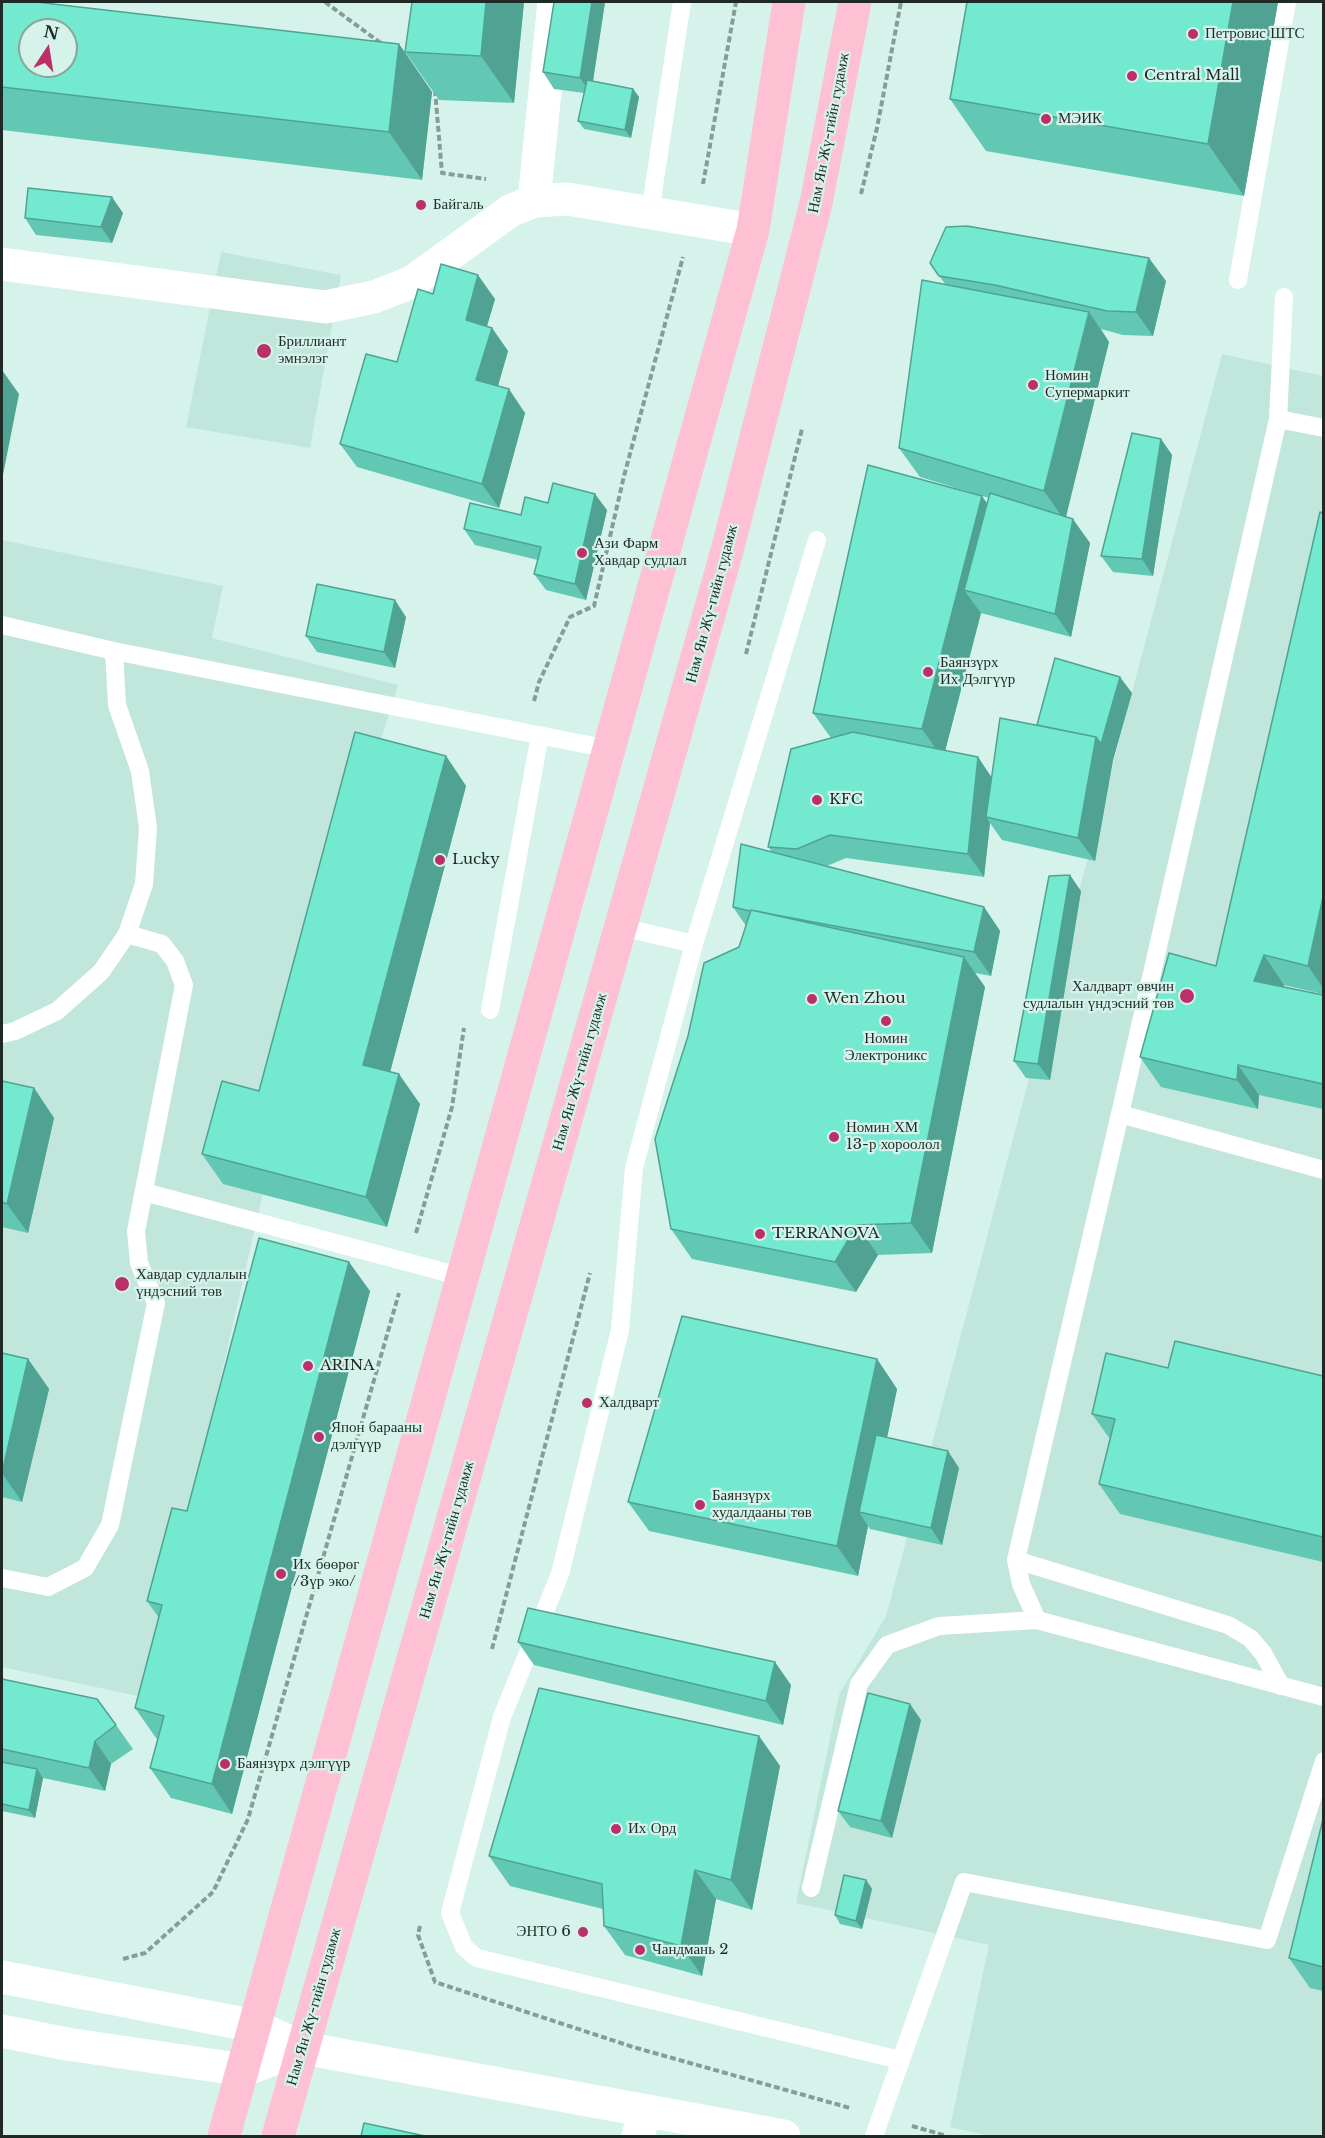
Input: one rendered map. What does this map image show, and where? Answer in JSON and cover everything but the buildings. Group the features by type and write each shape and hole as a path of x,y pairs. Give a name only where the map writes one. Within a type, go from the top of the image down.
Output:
{"main road":[{"path":"224,2136 753,230 789,2"},
{"name":"Нам Ян Жү-гийн гудамж","path":"278,2136 727,551 816,203 855,2"}],"street":[{"path":"535,193 554,2"},
{"path":"2,264 325,307 374,297 412,282 535,193 753,230"},
{"path":"2,1977 255,2026 303,2048 642,2124 784,2136"},
{"path":"2,2031 68,2044 244,2070 303,2048"}],"lane":[{"path":"650,212 682,2"},
{"path":"1238,280 1287,2"},
{"path":"1037,1620 1021,1584 1016,1560 1278,418 1284,297"},
{"path":"1278,418 1323,428"},
{"path":"817,540 694,944 634,1168 620,1330 560,1575 502,1717 450,1913 464,1947 477,1958 900,2061"},
{"path":"2,625 114,651 609,749"},
{"path":"2,1034 57,1011 78,995 101,972 127,934 144,884 148,828 140,771 117,705 114,651"},
{"path":"490,1010 533,734"},
{"path":"621,927 694,944"},
{"path":"2,1578 48,1587 85,1568 110,1525 156,1303 139,1263 136,1231 184,985 175,961 162,944 127,934"},
{"path":"1120,1114 1323,1170"},
{"path":"144,1192 407,1264 463,1277"},
{"path":"1016,1560 1228,1625 1250,1638 1263,1653 1281,1686"},
{"path":"811,1888 859,1684 887,1645 939,1626 1037,1620 1323,1697"},
{"path":"874,2136 964,1882 1267,1940 1323,1761"}],"path":[{"path":"325,2 389,49"},
{"path":"533,734 539,682 570,617 594,606 624,477 693,219 699,206 736,2"},
{"path":"435,82 442,174 535,193"},
{"path":"114,1961 145,1953 213,1892 248,1819 452,1107 465,1025"},
{"path":"418,1935 435,1982 633,2048 947,2136"}],"shaded area":[{"name":"Бриллиант эмнэлэг","path":"221,252 341,275 310,448 186,427"},
{"name":"Халдварт өвчин судлалын үндэсний төв","path":"1222,354 1323,376 1323,2136 990,2136 950,2127 989,1945 796,1903 839,1695 886,1616"},
{"name":"Хавдар судлалын үндэсний төв","path":"2,540 223,586 212,638 398,685 330,902 147,1698 2,1667"}],"place":[{"name":"Петровис ШТС","path":"1193,34"},
{"name":"Central Mall","path":"1132,76"},
{"name":"МЭИК","path":"1046,119"},
{"name":"Байгаль","path":"421,205"},
{"name":"Бриллиант эмнэлэг","path":"264,351"},
{"name":"Номин Супермаркит","path":"1033,385"},
{"name":"Ази Фарм Хавдар судлал","path":"582,553"},
{"name":"Баянзүрх Их Дэлгүүр","path":"928,672"},
{"name":"KFC","path":"817,800"},
{"name":"Lucky","path":"440,860"},
{"name":"Халдварт өвчин судлалын үндэсний төв","path":"1187,996"},
{"name":"Wen Zhou","path":"812,999"},
{"name":"Номин Электроникс","path":"886,1021"},
{"name":"Номин ХМ 13-р хороолол","path":"834,1137"},
{"name":"TERRANOVA","path":"760,1234"},
{"name":"Хавдар судлалын үндэсний төв","path":"122,1284"},
{"name":"ARINA","path":"308,1366"},
{"name":"Халдварт","path":"587,1403"},
{"name":"Япон барааны дэлгүүр","path":"319,1437"},
{"name":"Баянзүрх худалдааны төв","path":"700,1505"},
{"name":"Их бөөрөг /3үр эко/","path":"281,1574"},
{"name":"Баянзүрх дэлгүүр","path":"225,1764"},
{"name":"Их Орд","path":"616,1829"},
{"name":"ЭНТО 6","path":"583,1932"},
{"name":"Чандмань 2","path":"640,1950"}]}
